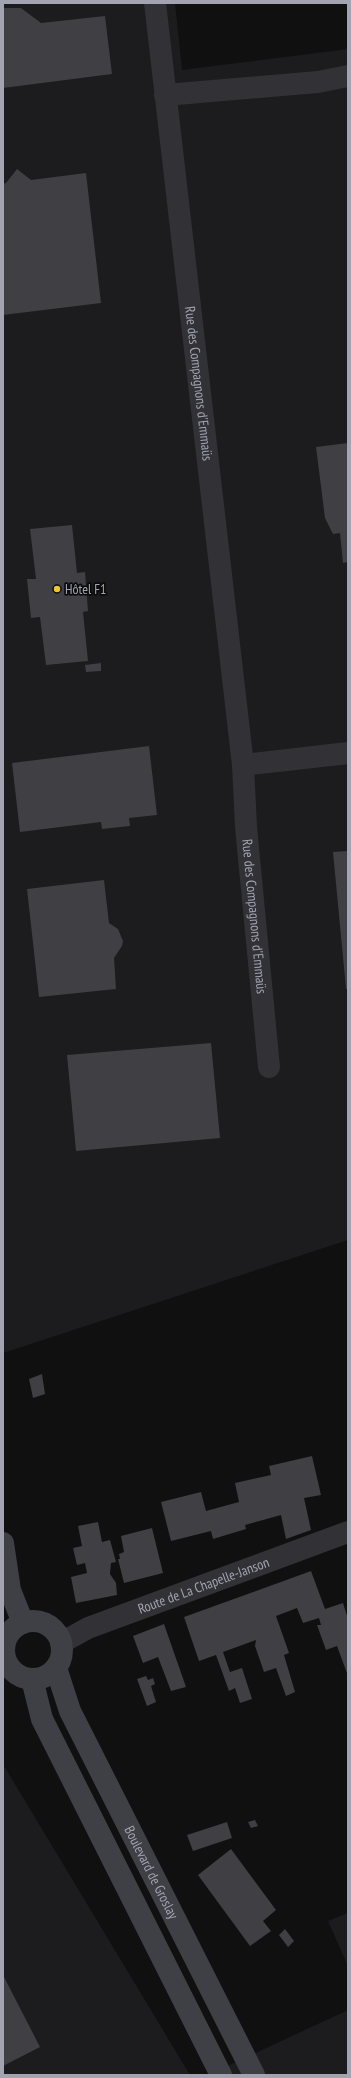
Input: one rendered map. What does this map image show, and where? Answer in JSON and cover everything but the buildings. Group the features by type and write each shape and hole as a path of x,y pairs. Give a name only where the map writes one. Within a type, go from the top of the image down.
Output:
{"main road":[{"path":"3,1543 10,1590 23,1623"},
{"path":"35,1621 47,1624 56,1632 61,1643 62,1652 56,1668 42,1678 32,1679 22,1677 5,1664 4,1645 14,1628 23,1623 35,1621"},
{"name":"Boulevard de Groslay","path":"56,1668 70,1711 254,2075"},
{"path":"32,1679 42,1719 221,2075"}],"street":[{"name":"Rue des Compagnons d'Emmaüs","path":"155,3 243,765 246,827 269,1067"},
{"path":"165,95 318,82 348,76"},
{"path":"243,765 348,752"},
{"name":"Route de La Chapelle-Janson","path":"61,1643 88,1628 348,1532"}],"shaded area":[{"path":"3,3 175,3 182,70 348,49 348,1240 3,1353"},
{"path":"4,1766 190,2075 3,2075"},
{"path":"348,1913 348,1966 328,1921"},
{"path":"348,2010 348,2075 208,2075"}],"place":[{"name":"Hôtel F1","path":"57,589"}]}
